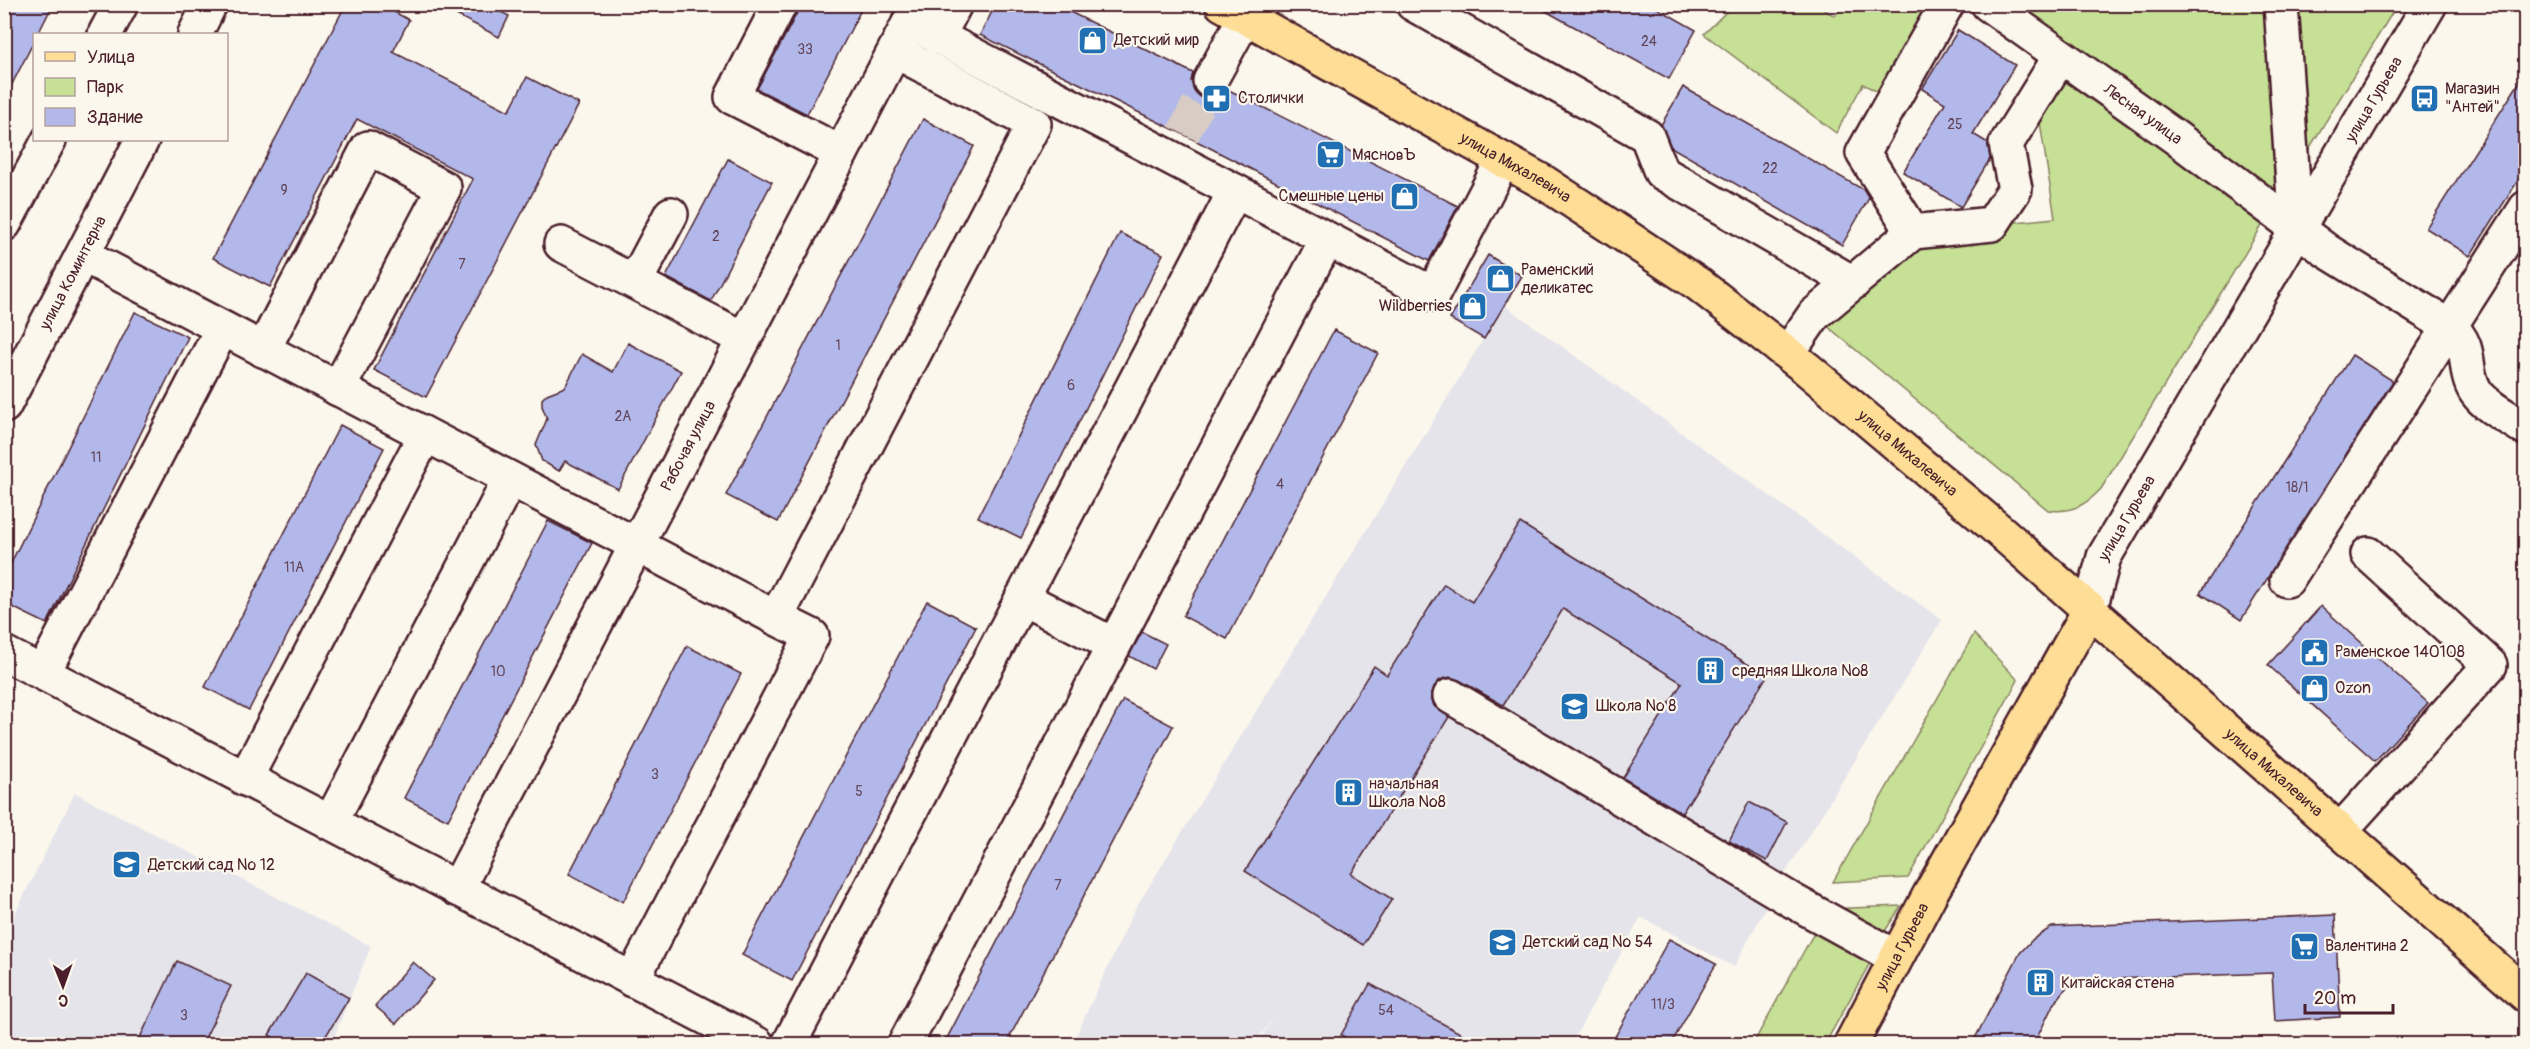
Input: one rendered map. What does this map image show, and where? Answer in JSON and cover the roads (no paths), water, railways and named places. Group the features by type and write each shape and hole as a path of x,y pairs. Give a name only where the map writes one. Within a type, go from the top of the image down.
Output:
{"main road":[{"name":"улица Михалевича","path":"1233,11 1545,183 1698,284 1788,353 2090,609 2526,995"},
{"name":"улица Гурьева","path":"1851,1044 1895,957 2090,609"}],"street":[{"path":"106,33 121,4"},
{"path":"196,33 210,4"},
{"path":"780,4 732,97 841,153"},
{"name":"Рабочая улица","path":"457,889 895,51 922,21 955,4"},
{"path":"1413,4 1647,136 1660,172 1853,283"},
{"path":"1913,232 1863,153 1947,4"},
{"name":"Лесная улица","path":"1988,4 2175,137 2327,251 2450,327"},
{"path":"2281,4 2296,229"},
{"name":"улица Гурьева","path":"2090,609 2104,556 2430,4"},
{"path":"1210,81 1233,11"},
{"path":"922,21 1177,146 1235,191 1433,294 1503,160"},
{"path":"776,618 1034,123 895,51"},
{"path":"1788,353 1814,315 1913,232 1992,224 2015,189 2007,144 2060,57"},
{"path":"4,224 49,141"},
{"name":"улица Коминтерна","path":"4,406 141,141"},
{"path":"263,350 368,148 444,188 338,389"},
{"path":"789,1044 1235,191"},
{"path":"2287,580 2450,327 2516,246 2526,208"},
{"path":"635,282 671,214"},
{"path":"905,1044 1327,239"},
{"path":"561,244 744,339"},
{"path":"83,255 812,636 632,980"},
{"path":"2450,327 2464,344 2475,390 2490,405 2526,429"},
{"path":"43,673 222,329"},
{"path":"245,779 425,435"},
{"path":"330,823 510,479"},
{"path":"2341,830 2490,665 2368,554"},
{"path":"1022,598 1114,645"},
{"path":"4,653 757,1044"},
{"path":"1450,696 1793,901 1895,957"}],"tunnel":[{"path":"1183,134 1210,81"}],"place":[{"name":"Детский мир","path":"1093,40"},
{"name":"Столички","path":"1217,98"},
{"name":"Магазин \"Антей\"","path":"2424,98"},
{"name":"МясновЪ","path":"1331,155"},
{"name":"Смешные цены","path":"1405,196"},
{"name":"Раменский деликатес","path":"1500,279"},
{"name":"Wildberries","path":"1473,306"},
{"name":"Раменское 140108","path":"2314,652"},
{"name":"средняя Школа №8","path":"1711,671"},
{"name":"Ozon","path":"2314,688"},
{"name":"Школа № 8","path":"1575,706"},
{"name":"начальная Школа №8","path":"1348,793"},
{"name":"Детский сад № 12","path":"127,865"},
{"name":"Детский сад № 54","path":"1502,942"},
{"name":"Валентина 2","path":"2304,946"},
{"name":"Китайская стена","path":"2040,983"}]}
